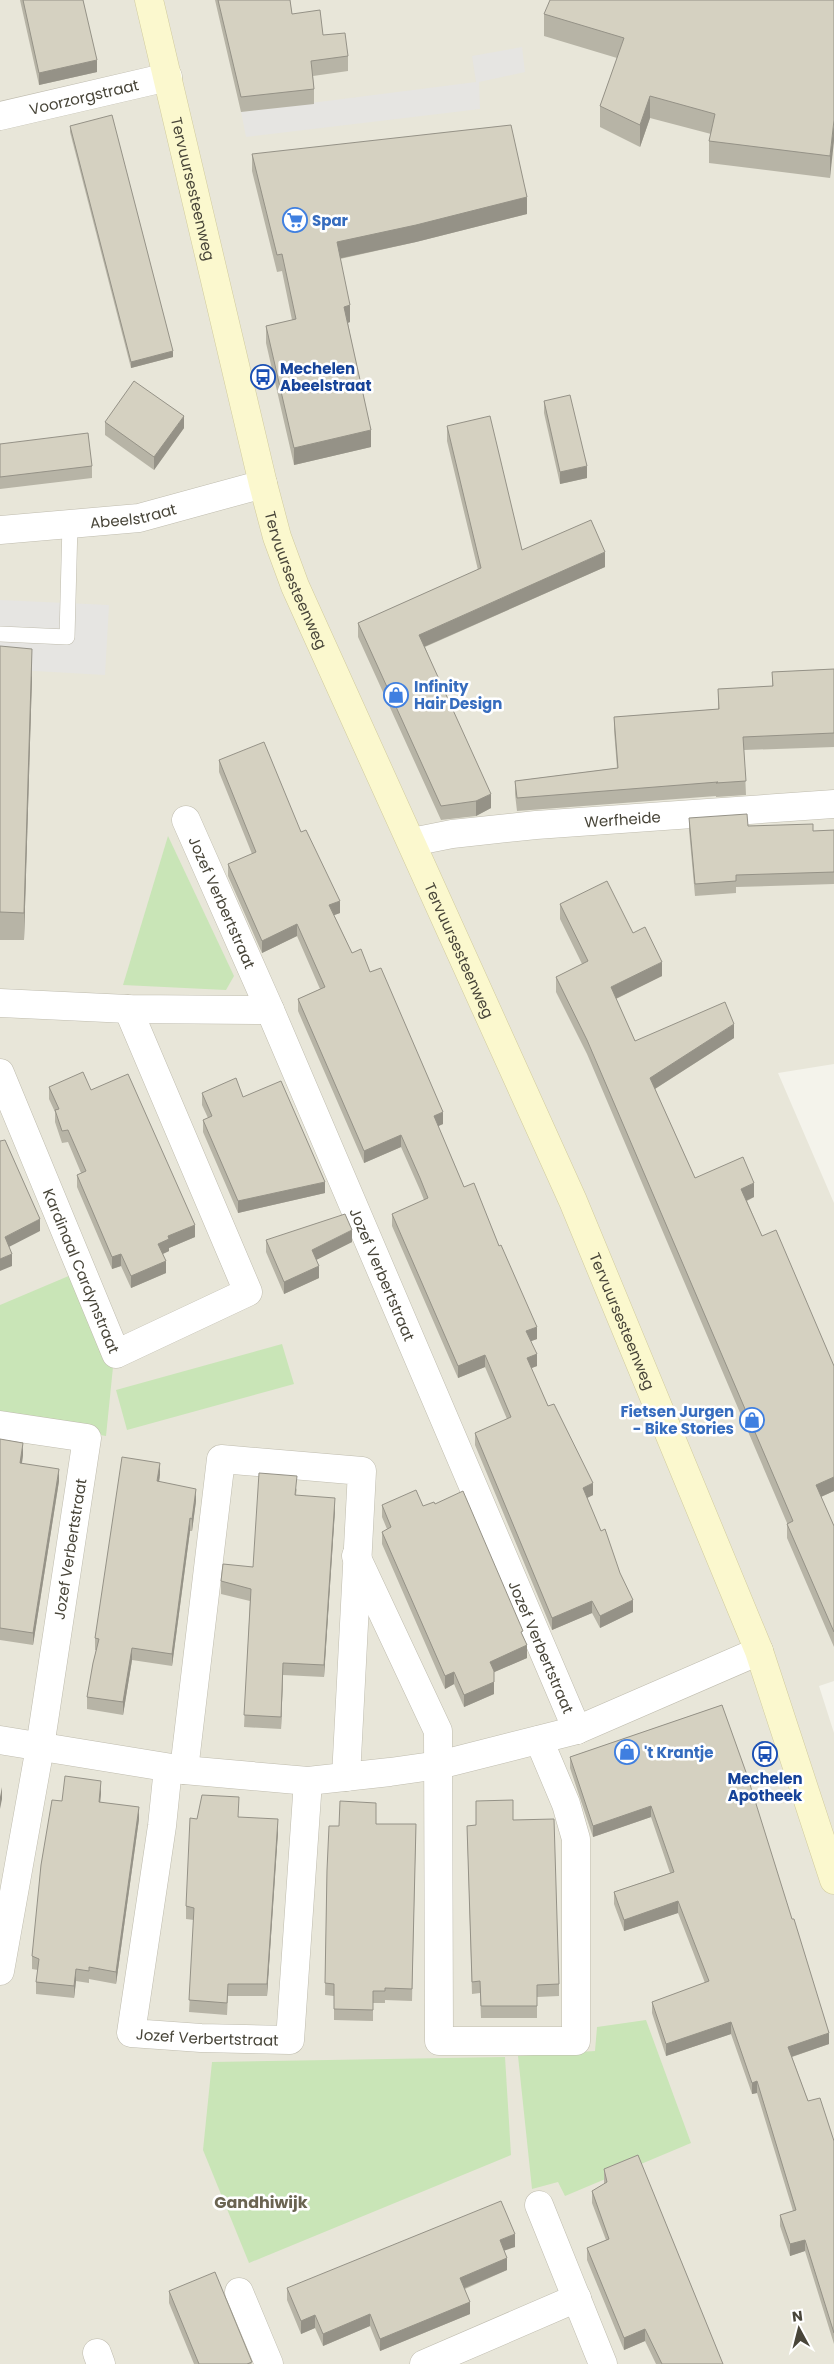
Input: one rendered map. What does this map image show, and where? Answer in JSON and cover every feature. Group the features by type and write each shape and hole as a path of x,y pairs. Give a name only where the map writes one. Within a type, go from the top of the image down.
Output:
{"street":[{"name":"Tervuursesteenweg","path":"149,0 263,484 277,537 294,586 412,842 573,1201 759,1651 834,1880"},
{"name":"Voorzorgstraat","path":"0,116 168,77"},
{"name":"Abeelstraat","path":"0,530 139,518 263,484"},
{"name":"Werfheide","path":"412,842 452,834 536,825 834,804"},
{"name":"Jozef Verbertstraat","path":"186,820 270,1010 577,1730"},
{"path":"0,1003 128,1009 270,1010"},
{"name":"Kardinaal Cardynstraat","path":"0,1073 116,1354 248,1292 128,1009"},
{"name":"Jozef Verbertstraat","path":"0,1425 87,1438 40,1747 0,1971"},
{"name":"Jozef Verbertstraat","path":"308,1781 290,2040 201,2038 132,2033 162,1826 176,1769 221,1459 362,1471 356,1556 346,1777"},
{"name":"Jozef Verbertstraat","path":"356,1556 438,1731 438,2040 576,2041 576,1839 566,1804 539,1740"},
{"name":"Jozef Verbertstraat","path":"0,1740 176,1769 308,1781 346,1777 439,1765 577,1730 759,1651"},
{"path":"539,2205 603,2364"},
{"path":"239,2292 269,2364"},
{"path":"424,2364 578,2298"}],"lane":[{"path":"0,634 67,637 70,524"}],"shaded area":[{"path":"0,0 834,0 834,1064 778,1073 834,1203 834,1681 819,1686 834,1733 834,2364 0,2364"},
{"path":"522,47 525,72 479,82 480,109 246,137 241,112 476,82 472,56"},
{"path":"0,600 109,605 105,675 0,669"}],"green space":[{"path":"168,836 234,976 226,990 123,985"},
{"path":"71,1275 113,1367 106,1436 0,1417 0,1305"},
{"path":"282,1344 294,1384 127,1430 116,1390"},
{"path":"646,2020 691,2143 565,2196 558,2182 532,2189 518,2056 595,2051 597,2027"},
{"path":"505,2057 511,2155 249,2263 203,2150 212,2062"}],"building":[{"path":"23,0 83,0 97,60 39,73"},
{"path":"218,0 290,0 292,14 320,10 323,35 345,33 348,56 311,61 314,89 241,97"},
{"path":"550,0 834,0 834,120 830,156 709,141 715,114 650,96 640,125 600,106 624,38 544,14"},
{"path":"112,115 173,351 131,362 70,126"},
{"path":"511,125 527,197 416,225 337,242 350,305 344,307 371,430 294,448 266,326 296,319 282,254 277,255 252,154"},
{"path":"134,381 184,416 154,457 105,422"},
{"path":"570,395 587,466 560,472 544,401"},
{"path":"490,416 522,550 591,520 605,552 419,635 491,794 476,801 441,806 358,623 481,568 447,426"},
{"path":"88,433 92,466 0,477 0,444"},
{"path":"0,646 32,649 24,913 0,912"},
{"path":"834,669 834,733 743,737 746,781 517,798 515,781 618,768 614,717 719,709 718,689 773,686 772,672"},
{"path":"264,742 301,832 306,830 340,901 329,905 352,953 361,949 370,972 381,968 443,1112 434,1116 464,1187 474,1183 499,1246 501,1245 537,1327 526,1331 537,1354 527,1358 548,1406 554,1404 593,1483 583,1488 601,1531 605,1529 620,1573 633,1600 600,1616 592,1601 552,1618 475,1433 511,1417 485,1355 458,1366 392,1214 428,1198 420,1178 401,1135 364,1151 298,999 325,987 297,924 262,941 228,864 256,852 219,760"},
{"path":"747,814 748,826 813,824 813,831 834,830 834,872 736,875 736,881 695,884 689,818"},
{"path":"607,881 633,933 645,927 662,962 611,987 635,1041 725,1002 734,1024 650,1078 695,1178 743,1157 754,1183 741,1189 762,1236 776,1230 834,1366 834,1477 816,1485 834,1526 834,1632 787,1524 793,1521 587,1040 556,977 588,961 560,904"},
{"path":"83,1072 91,1090 128,1074 195,1225 168,1236 169,1239 158,1244 166,1261 131,1276 121,1254 112,1257 77,1175 86,1171 68,1130 62,1131 55,1110 59,1109 49,1087"},
{"path":"236,1078 243,1097 281,1081 325,1182 238,1201 203,1120 212,1116 202,1093"},
{"path":"5,1140 40,1219 5,1237 12,1254 0,1259 0,1141"},
{"path":"345,1214 352,1230 312,1250 319,1266 284,1282 266,1240"},
{"path":"0,1439 23,1443 20,1463 59,1469 33,1633 0,1628"},
{"path":"122,1457 160,1463 157,1481 196,1489 192,1519 190,1518 172,1654 132,1648 123,1702 87,1697 99,1639 95,1638"},
{"path":"259,1473 297,1476 295,1495 335,1498 324,1665 283,1663 281,1717 244,1715 251,1589 221,1581 223,1564 253,1567"},
{"path":"416,1490 423,1506 434,1502 435,1504 463,1491 523,1631 521,1632 527,1645 490,1662 494,1671 494,1682 464,1695 454,1672 445,1676 382,1532 391,1527 382,1505"},
{"path":"722,1705 747,1775 792,1919 794,1919 829,2033 788,2047 808,2101 820,2098 834,2141 834,2333 805,2240 790,2244 780,2215 796,2210 757,2081 752,2083 731,2022 666,2044 652,2002 709,1981 678,1901 624,1920 614,1892 674,1872 651,1806 593,1826 570,1757"},
{"path":"65,1776 101,1781 99,1802 139,1807 116,1972 89,1967 89,1971 76,1969 74,1986 36,1982 39,1959 32,1956 41,1865 52,1800 62,1801"},
{"path":"202,1795 239,1797 238,1817 278,1819 267,1984 228,1984 227,2003 189,2000 194,1908 186,1906 190,1818 197,1819"},
{"path":"513,1800 513,1820 554,1819 559,1984 537,1985 537,2006 481,2006 480,1981 472,1982 467,1826 476,1825 476,1801"},
{"path":"340,1801 376,1803 376,1824 416,1824 412,1989 385,1988 385,1991 373,1991 373,2010 334,2009 334,1984 325,1983 329,1826 339,1826"},
{"path":"638,2155 723,2364 662,2364 645,2329 624,2338 587,2248 609,2239 592,2191 607,2182 604,2169"},
{"path":"501,2201 515,2234 500,2240 507,2258 460,2278 470,2302 380,2339 370,2314 323,2334 315,2315 301,2321 287,2288"},
{"path":"215,2272 252,2362 247,2364 199,2364 169,2291"}],"place":[{"name":"Spar","path":"295,220"},
{"name":"Mechelen Abeelstraat","path":"263,377"},
{"name":"Infinity Hair Design","path":"396,695"},
{"name":"Fietsen Jurgen - Bike Stories","path":"752,1420"},
{"name":"'t Krantje","path":"627,1752"},
{"name":"Mechelen Apotheek","path":"765,1754"}],"district":[{"name":"Gandhiwijk","path":"261,2202"}]}
